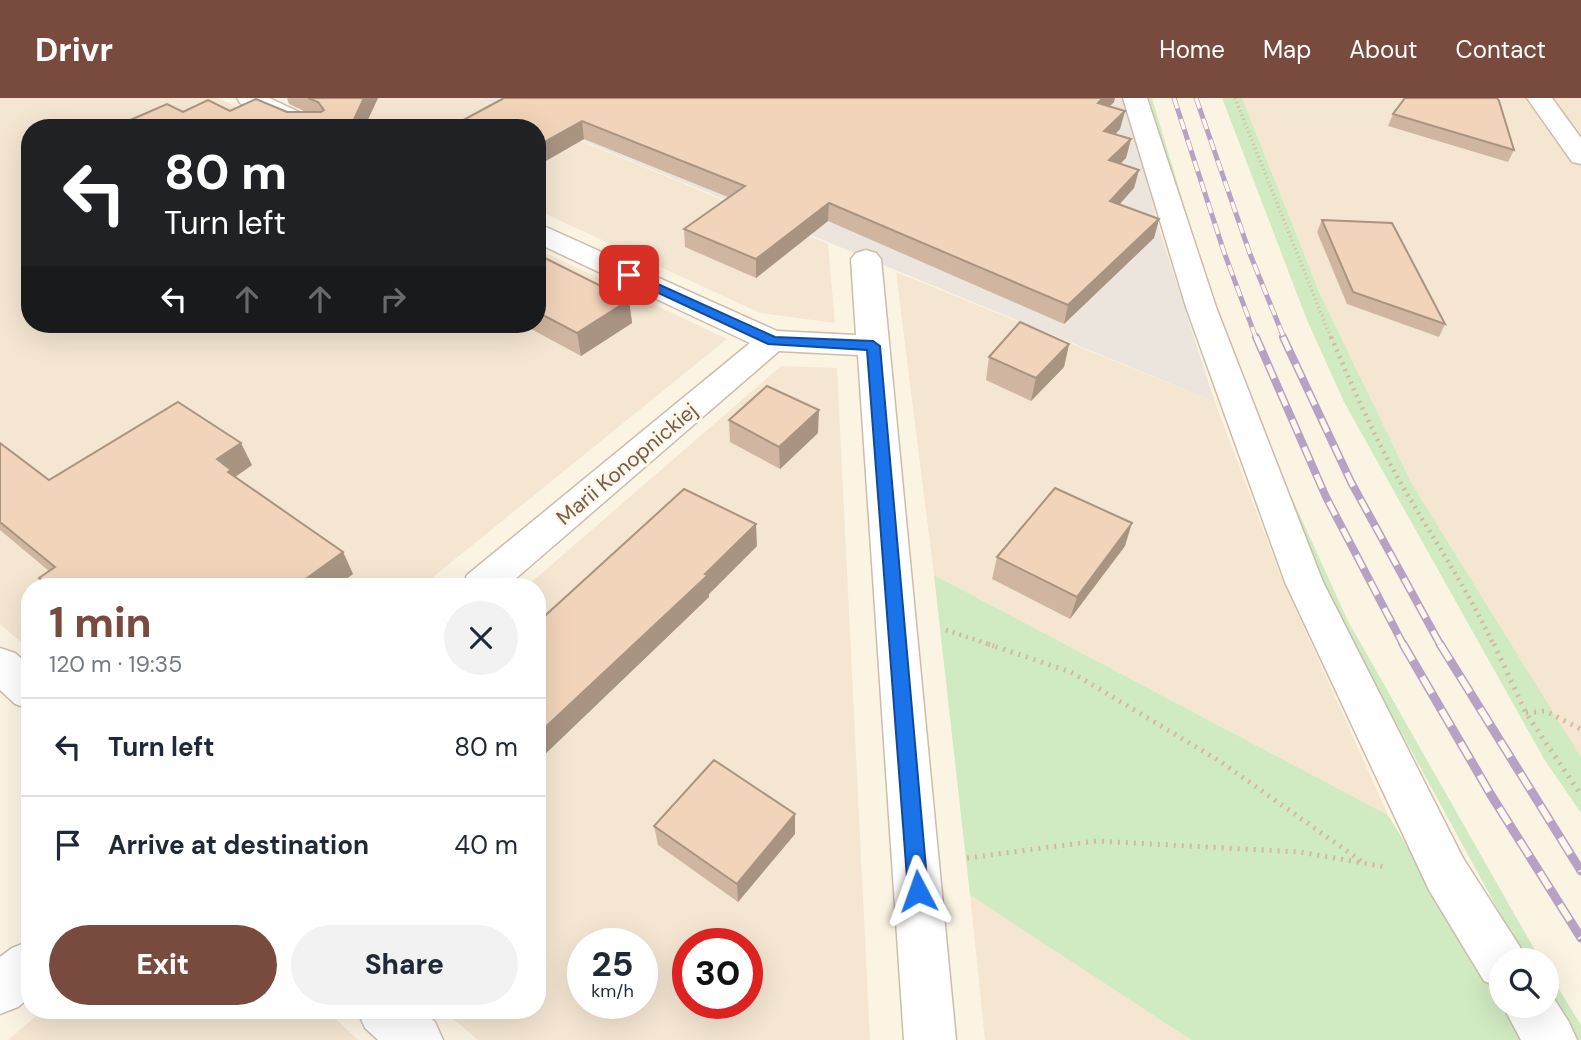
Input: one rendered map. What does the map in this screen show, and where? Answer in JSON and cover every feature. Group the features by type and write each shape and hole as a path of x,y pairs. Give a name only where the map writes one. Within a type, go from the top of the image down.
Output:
{"street":[{"path":"249,98 294,119"},
{"path":"1135,98 1201,307 1304,582 1446,874 1492,948"},
{"path":"1539,98 1581,156"},
{"path":"546,236 772,341 873,346"},
{"path":"866,259 930,1040"},
{"name":"Marii Konopnickiej","path":"491,578 772,341"},
{"path":"0,665 21,684"},
{"path":"0,989 21,972"},
{"path":"1537,1018 1551,1040"},
{"path":"393,1019 417,1040"}],"path":[{"path":"1235,98 1312,293 1359,402 1402,485 1475,605 1526,713 1581,795"},
{"path":"896,631 945,629 1071,672 1221,762 1364,864"},
{"path":"1526,713 1545,711 1581,729"},
{"path":"916,867 1096,841 1300,852 1364,864 1446,874"}],"shaded area":[{"path":"0,98 218,98 262,119 21,119 21,333 546,333 546,253 727,339 432,578 21,578 21,642 0,624"},
{"path":"290,98 478,98 528,119 336,119"},
{"path":"479,98 1125,98 1161,235 1215,402 546,126 546,119 530,119"},
{"path":"1242,98 1581,98 1581,757 1412,484 1320,294"},
{"path":"546,126 828,244 835,323 760,313 546,214"},
{"path":"896,272 1215,402 1279,572 1388,815 934,575"},
{"path":"781,366 837,368 870,1040 478,1040 454,1019 546,1019 546,578 536,578"},
{"path":"970,895 1191,1040 985,1040"},
{"path":"32,1019 336,1019 358,1040 8,1040"}],"green space":[{"path":"1146,98 1152,98 1218,319 1250,403 1348,621 1534,948 1519,948 1515,941 1341,622 1245,405"},
{"path":"1222,98 1242,98 1320,294 1412,484 1581,757 1581,813 1544,759 1344,402 1307,320"},
{"path":"934,575 1388,815 1489,982 1489,1018 1511,1018 1525,1040 1191,1040 970,895"},
{"path":"1559,989 1581,1025 1581,1040 1577,1040 1559,1011"}],"building":[{"path":"308,98 364,98 354,119 133,119 167,104 183,112 208,100 230,111 256,99 287,112 321,112 324,110 318,102"},
{"path":"504,98 1103,98 1098,103 1125,111 1104,131 1131,139 1109,160 1139,170 1110,201 1159,219 1068,305 829,203 756,259 684,229 745,186 582,121 546,141 546,119 465,119"},
{"path":"1405,98 1497,98 1514,150 1393,114"},
{"path":"1322,220 1392,223 1445,324 1353,292"},
{"path":"546,258 629,300 577,333 546,317"},
{"path":"1020,322 1069,344 1036,378 989,357"},
{"path":"767,386 819,410 779,447 729,420"},
{"path":"178,402 241,443 217,459 231,470 228,472 343,552 307,578 39,578 55,567 0,522 0,443 49,480"},
{"path":"1055,488 1132,523 1077,597 997,557"},
{"path":"684,489 756,524 705,574 708,575 546,727 546,615"},
{"path":"714,760 795,814 737,884 654,826"}],"railway":[{"path":"1174,98 1224,252 1256,338"},
{"path":"1196,98 1250,254 1284,338"},
{"path":"1256,337 1326,497 1404,646"},
{"path":"1283,337 1351,482 1441,646"},
{"path":"1403,644 1491,795 1581,938"},
{"path":"1440,644 1581,871"}],"route":[{"path":"629,275 772,341 873,346 918,891"}]}
